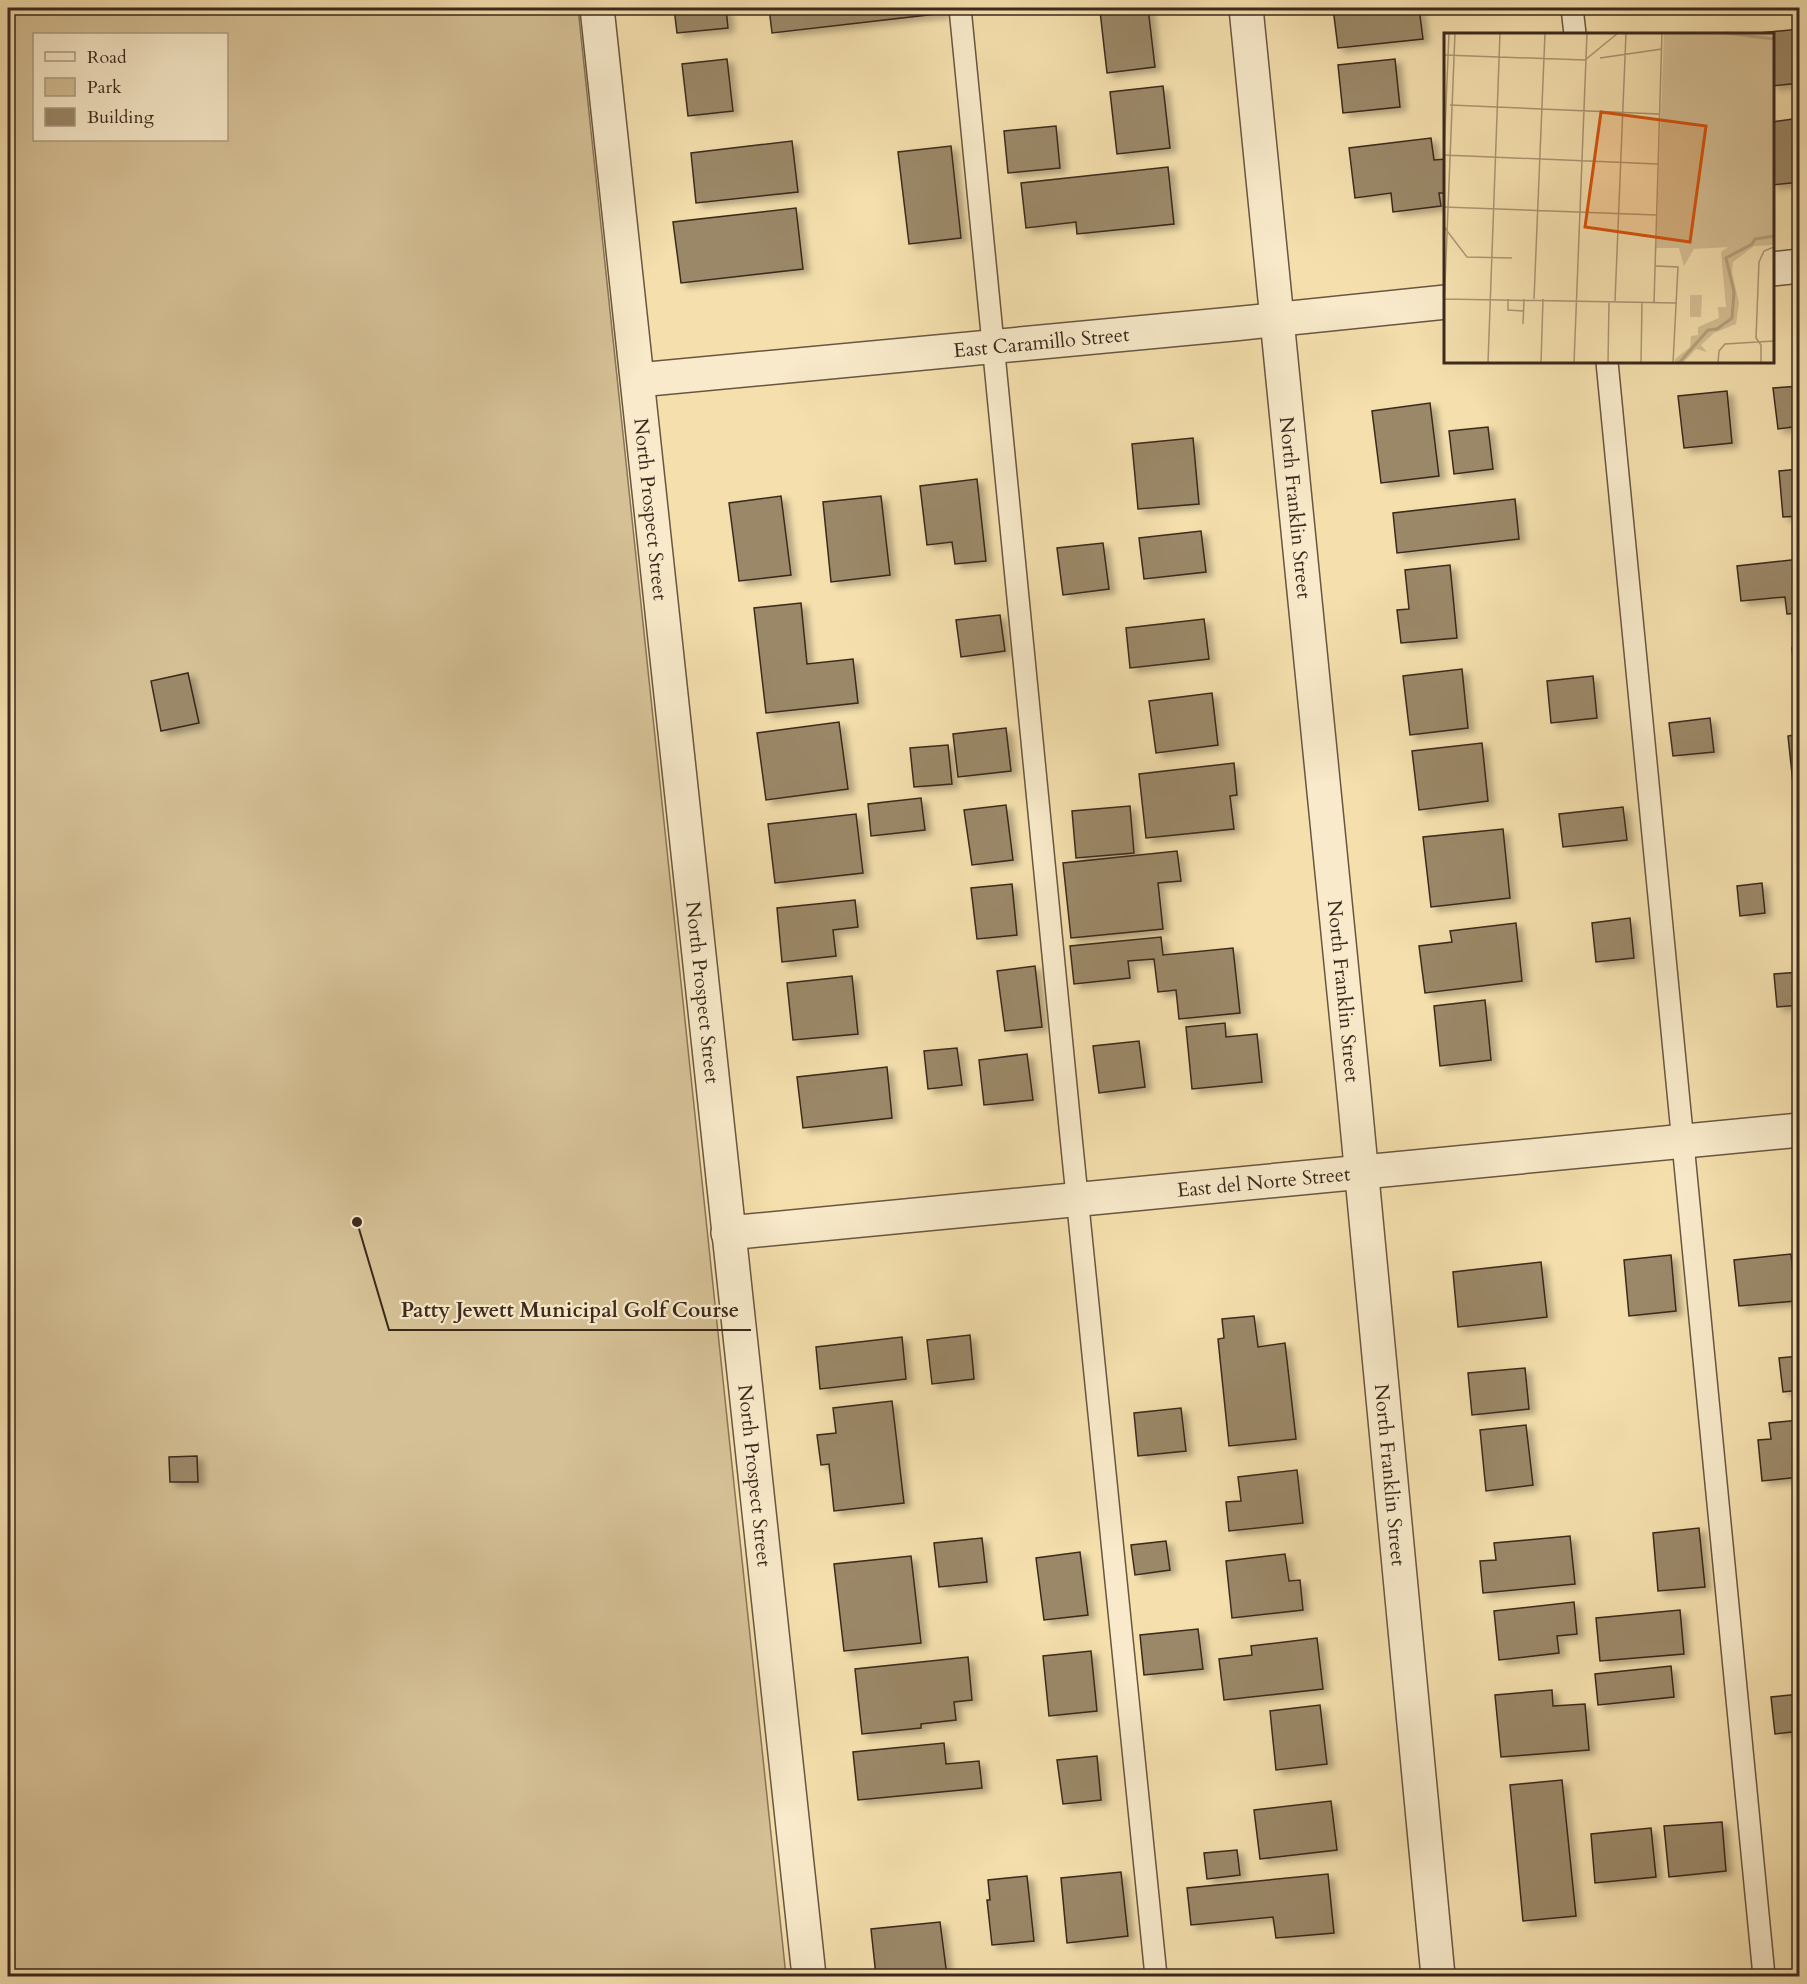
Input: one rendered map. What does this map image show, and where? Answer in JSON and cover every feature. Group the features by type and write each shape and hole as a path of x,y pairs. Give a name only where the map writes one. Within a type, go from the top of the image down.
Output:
{"street":[{"name":"North Prospect Street","path":"597,8 809,1977"},
{"name":"North Franklin Street","path":"1246,8 1438,1977"},
{"path":"1774,269 1800,266"},
{"name":"East Caramillo Street","path":"638,380 1444,302"},
{"name":"East del Norte Street","path":"728,1233 1800,1130"}],"lane":[{"path":"960,8 1156,1977"},
{"path":"1572,8 1575,33"},
{"path":"1606,363 1764,1977"}],"green space":[{"path":"8,8 578,8 786,1976 8,1976"}],"building":[{"path":"674,8 726,8 728,28 677,33"},
{"path":"769,8 944,8 945,13 772,33"},
{"path":"1148,8 1155,67 1107,73 1100,11"},
{"path":"1333,8 1419,8 1423,39 1338,48"},
{"path":"1800,29 1800,83 1774,86 1774,33 1759,33"},
{"path":"727,59 733,111 688,116 682,64"},
{"path":"1395,59 1400,107 1343,113 1338,65"},
{"path":"1163,86 1170,148 1117,154 1110,92"},
{"path":"1800,118 1800,182 1774,185 1774,122"},
{"path":"1056,126 1060,168 1008,173 1004,131"},
{"path":"1431,138 1434,160 1444,159 1444,193 1439,193 1441,206 1393,212 1391,193 1355,198 1349,148"},
{"path":"792,141 798,192 696,203 691,153"},
{"path":"951,146 961,238 909,244 898,152"},
{"path":"1168,167 1174,224 1077,234 1076,222 1026,228 1021,183"},
{"path":"796,208 803,269 681,283 673,222"},
{"path":"1800,386 1800,426 1778,429 1773,388"},
{"path":"1727,391 1732,443 1684,448 1678,396"},
{"path":"1430,403 1439,476 1381,483 1372,411"},
{"path":"1488,427 1493,469 1454,474 1449,431"},
{"path":"1193,438 1199,504 1138,509 1132,444"},
{"path":"1800,469 1800,516 1783,517 1779,471"},
{"path":"977,479 986,561 955,564 952,542 927,545 920,486"},
{"path":"781,496 791,575 739,581 729,503"},
{"path":"881,496 890,575 831,582 823,502"},
{"path":"1515,499 1519,539 1397,553 1393,513"},
{"path":"1201,531 1206,572 1144,579 1139,538"},
{"path":"1103,543 1109,589 1063,595 1057,548"},
{"path":"1800,559 1800,613 1787,614 1785,597 1741,601 1737,566"},
{"path":"1450,565 1457,638 1401,643 1397,610 1409,609 1405,570"},
{"path":"801,603 807,664 853,659 858,703 766,713 754,608"},
{"path":"1000,615 1005,651 961,657 956,620"},
{"path":"1204,619 1209,659 1130,668 1126,628"},
{"path":"1800,647 1800,698 1797,698 1792,648"},
{"path":"1462,669 1468,728 1410,735 1403,676"},
{"path":"188,673 199,723 161,731 151,681"},
{"path":"1593,676 1597,718 1551,723 1547,681"},
{"path":"1212,693 1218,745 1156,753 1149,701"},
{"path":"1710,718 1714,752 1673,756 1669,723"},
{"path":"839,722 848,789 766,800 757,733"},
{"path":"1006,728 1011,771 958,777 953,734"},
{"path":"1800,734 1800,782 1793,783 1788,736"},
{"path":"1482,743 1488,801 1419,810 1412,751"},
{"path":"948,745 952,784 914,787 910,748"},
{"path":"1234,763 1237,795 1230,796 1234,829 1146,838 1139,774"},
{"path":"921,798 925,830 871,836 868,804"},
{"path":"1006,805 1013,860 972,865 964,810"},
{"path":"1130,806 1134,853 1076,858 1072,811"},
{"path":"1623,807 1627,840 1563,847 1559,814"},
{"path":"856,814 863,873 775,883 768,824"},
{"path":"1503,829 1510,898 1431,907 1423,837"},
{"path":"1177,851 1181,881 1158,883 1163,929 1071,938 1063,863"},
{"path":"1762,883 1765,913 1740,916 1737,886"},
{"path":"1012,884 1017,935 977,939 971,888"},
{"path":"855,900 858,927 833,930 836,956 782,962 777,908"},
{"path":"1630,918 1634,958 1596,962 1592,923"},
{"path":"1516,923 1522,981 1425,993 1419,946 1452,942 1450,931"},
{"path":"1800,934 1800,960 1795,961 1793,935"},
{"path":"1161,937 1163,955 1233,948 1240,1013 1179,1019 1176,990 1158,992 1154,959 1128,961 1130,978 1074,984 1070,946"},
{"path":"1035,966 1042,1027 1005,1031 997,971"},
{"path":"1800,972 1800,1005 1777,1007 1774,974"},
{"path":"852,976 858,1034 793,1040 787,983"},
{"path":"1485,1000 1491,1060 1440,1066 1434,1006"},
{"path":"1225,1023 1226,1037 1257,1034 1262,1082 1192,1089 1186,1027"},
{"path":"1139,1041 1145,1087 1099,1093 1093,1046"},
{"path":"957,1048 962,1085 928,1089 924,1051"},
{"path":"1027,1054 1033,1100 984,1105 979,1060"},
{"path":"887,1067 892,1118 803,1128 797,1077"},
{"path":"1791,1254 1796,1301 1739,1306 1734,1260"},
{"path":"1671,1255 1676,1311 1629,1316 1624,1260"},
{"path":"1541,1262 1547,1317 1458,1327 1453,1272"},
{"path":"1254,1316 1258,1347 1285,1343 1296,1439 1229,1446 1218,1339 1224,1338 1222,1319"},
{"path":"970,1335 974,1379 932,1384 927,1340"},
{"path":"902,1337 906,1379 820,1389 816,1347"},
{"path":"1800,1356 1800,1390 1783,1392 1779,1358"},
{"path":"1525,1368 1529,1409 1472,1415 1468,1373"},
{"path":"892,1401 904,1503 834,1511 829,1464 821,1465 817,1435 836,1433 833,1408"},
{"path":"1181,1408 1186,1451 1138,1456 1134,1413"},
{"path":"1800,1420 1800,1477 1762,1481 1758,1440 1771,1439 1769,1423"},
{"path":"1526,1425 1533,1485 1486,1491 1480,1430"},
{"path":"197,1456 198,1482 170,1482 169,1457"},
{"path":"1297,1470 1303,1523 1229,1531 1226,1502 1241,1501 1238,1477"},
{"path":"1699,1528 1705,1587 1658,1591 1653,1533"},
{"path":"1570,1536 1575,1584 1483,1593 1480,1561 1496,1560 1494,1543"},
{"path":"982,1538 987,1582 939,1587 934,1543"},
{"path":"1166,1541 1170,1570 1135,1575 1131,1545"},
{"path":"1080,1552 1088,1615 1044,1620 1036,1558"},
{"path":"1285,1554 1289,1581 1300,1580 1303,1610 1232,1618 1226,1561"},
{"path":"911,1556 921,1643 844,1651 834,1564"},
{"path":"1574,1602 1577,1634 1557,1636 1559,1653 1499,1660 1494,1611"},
{"path":"1680,1610 1684,1654 1600,1661 1596,1618"},
{"path":"1198,1629 1203,1669 1144,1675 1140,1635"},
{"path":"1317,1638 1323,1689 1224,1700 1219,1659 1252,1655 1251,1646"},
{"path":"1091,1651 1097,1711 1049,1716 1043,1656"},
{"path":"968,1657 972,1700 954,1702 956,1720 921,1724 921,1728 862,1734 855,1669"},
{"path":"1671,1666 1674,1697 1598,1705 1595,1674"},
{"path":"1552,1690 1553,1706 1585,1704 1589,1750 1501,1757 1495,1695"},
{"path":"1800,1694 1800,1731 1775,1734 1771,1697"},
{"path":"1320,1705 1327,1764 1276,1770 1270,1711"},
{"path":"944,1743 946,1764 979,1761 982,1788 858,1800 853,1752"},
{"path":"1097,1756 1101,1800 1063,1804 1057,1760"},
{"path":"1562,1780 1576,1916 1523,1921 1510,1785"},
{"path":"1331,1801 1337,1850 1260,1859 1254,1810"},
{"path":"1722,1822 1726,1871 1669,1877 1664,1826"},
{"path":"1651,1828 1656,1877 1595,1883 1591,1834"},
{"path":"1237,1850 1240,1875 1207,1879 1204,1853"},
{"path":"1121,1872 1128,1936 1067,1943 1061,1878"},
{"path":"1328,1874 1334,1933 1276,1938 1273,1917 1191,1925 1187,1888"},
{"path":"1027,1876 1034,1941 992,1945 987,1900 990,1900 988,1880"},
{"path":"940,1922 947,1976 876,1976 871,1929"}],"place":[{"name":"Patty Jewett Municipal Golf Course","path":"357,1222"}]}
